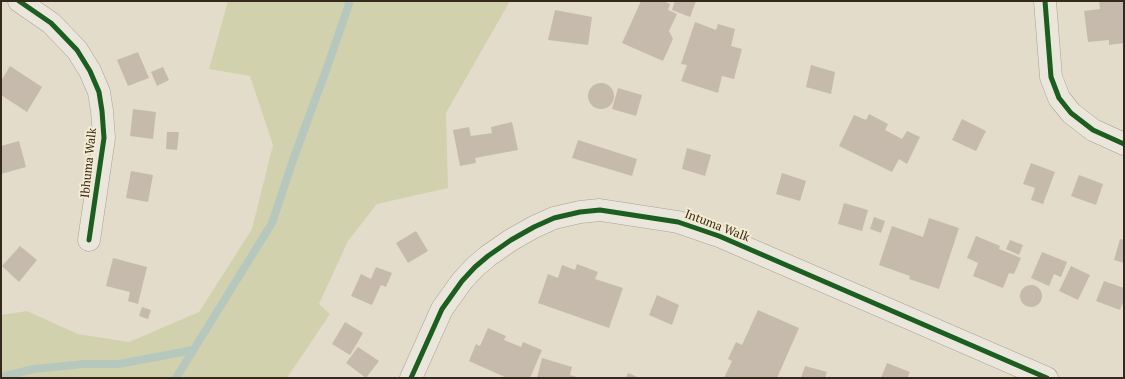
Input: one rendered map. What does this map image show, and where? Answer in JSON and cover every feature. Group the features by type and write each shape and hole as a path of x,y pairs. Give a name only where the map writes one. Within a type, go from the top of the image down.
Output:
{"street":[{"name":"Ibhuma Walk","path":"19,1 51,23 77,50 90,71 99,92 104,138 90,240"},
{"path":"1045,1 1051,77 1059,98 1071,113 1093,130 1124,144"},
{"name":"Intuma Walk","path":"411,378 442,309 462,281 475,267 511,240 534,227 554,218 580,212 600,210 678,222 719,236 1047,378"}],"green space":[{"path":"228,1 510,1 446,113 448,188 377,204 348,241 319,304 330,314 287,378 1,378 1,315 27,311 78,334 129,342 199,312 252,229 273,145 250,76 209,69"}],"building":[{"path":"641,1 663,1 670,4 668,10 677,14 669,31 673,39 663,61 622,43"},
{"path":"675,1 696,1 690,17 672,10"},
{"path":"1099,1 1124,1 1124,43 1109,45 1109,40 1088,42 1084,11 1100,9"},
{"path":"555,10 592,17 588,45 548,40"},
{"path":"695,22 716,30 718,24 735,29 731,46 742,49 734,79 722,76 718,93 681,81 687,65 681,64"},
{"path":"138,52 149,78 128,86 117,60"},
{"path":"811,65 835,72 831,94 806,87"},
{"path":"10,66 42,87 27,112 1,95 1,81"},
{"path":"163,67 169,80 157,86 151,72"},
{"path":"601,83 610,87 614,96 610,105 601,109 592,105 588,96 592,87"},
{"path":"618,88 642,95 636,116 612,109"},
{"path":"133,109 156,112 153,139 130,136"},
{"path":"869,114 888,124 885,130 902,139 907,131 920,137 907,164 899,159 892,172 839,146 854,115 866,120"},
{"path":"962,119 986,131 976,151 952,140"},
{"path":"512,122 518,150 475,158 476,163 460,166 453,130 469,127 471,136 492,133 491,127"},
{"path":"167,132 179,132 177,150 166,149"},
{"path":"578,140 637,159 632,176 572,158"},
{"path":"19,141 26,167 1,174 1,146"},
{"path":"687,148 711,155 705,176 682,169"},
{"path":"1031,163 1055,172 1043,204 1031,200 1035,188 1023,184"},
{"path":"131,171 153,175 148,202 126,198"},
{"path":"782,173 806,181 800,201 776,194"},
{"path":"1079,175 1103,184 1096,205 1071,196"},
{"path":"844,203 868,210 862,231 838,224"},
{"path":"874,217 885,221 881,233 870,229"},
{"path":"929,218 959,228 939,289 909,279 910,276 879,265 892,226 923,237"},
{"path":"416,231 428,251 408,263 396,243"},
{"path":"976,236 1000,246 999,249 1021,258 1014,274 1009,273 1003,288 973,276 978,263 967,258"},
{"path":"1120,239 1124,240 1124,263 1114,260"},
{"path":"1010,240 1023,245 1019,255 1006,249"},
{"path":"20,246 37,260 19,282 2,266"},
{"path":"1042,252 1067,262 1061,277 1054,274 1049,286 1031,278"},
{"path":"113,258 147,267 138,304 128,301 130,292 106,286"},
{"path":"577,264 598,272 595,279 623,288 609,328 538,303 548,274 558,278 562,265 575,270"},
{"path":"1071,266 1090,275 1078,300 1059,291"},
{"path":"376,267 392,273 386,287 381,285 372,305 351,296 361,274 371,279"},
{"path":"1104,281 1124,288 1124,300 1120,310 1096,301"},
{"path":"1031,285 1039,288 1042,296 1039,304 1031,307 1023,304 1020,296 1023,288"},
{"path":"657,295 679,305 672,325 649,315"},
{"path":"142,307 151,310 148,319 139,316"},
{"path":"758,310 799,328 777,378 724,378 732,361 728,359 736,342 742,345"},
{"path":"345,322 363,333 350,355 332,344"},
{"path":"488,328 506,336 504,340 521,347 523,342 542,350 530,378 507,378 469,361 476,344 480,346"},
{"path":"358,347 379,361 366,378 346,363"},
{"path":"542,358 572,367 570,375 580,378 537,378"},
{"path":"887,363 910,372 907,378 881,378"},
{"path":"805,366 827,372 825,378 801,378"},
{"path":"628,373 640,378 626,378"}],"waterway":[{"path":"176,378 272,223 350,1"},
{"path":"1,377 34,369 84,364 119,364 193,350"}],"cycle path":[{"path":"19,1 51,23 77,50 90,71 99,92 104,138 89,240"},
{"path":"1045,1 1051,77 1059,98 1071,113 1093,130 1124,144"},
{"path":"411,378 442,309 462,281 475,267 511,240 534,227 554,218 580,212 600,210 678,222 719,236 1047,378"}]}
